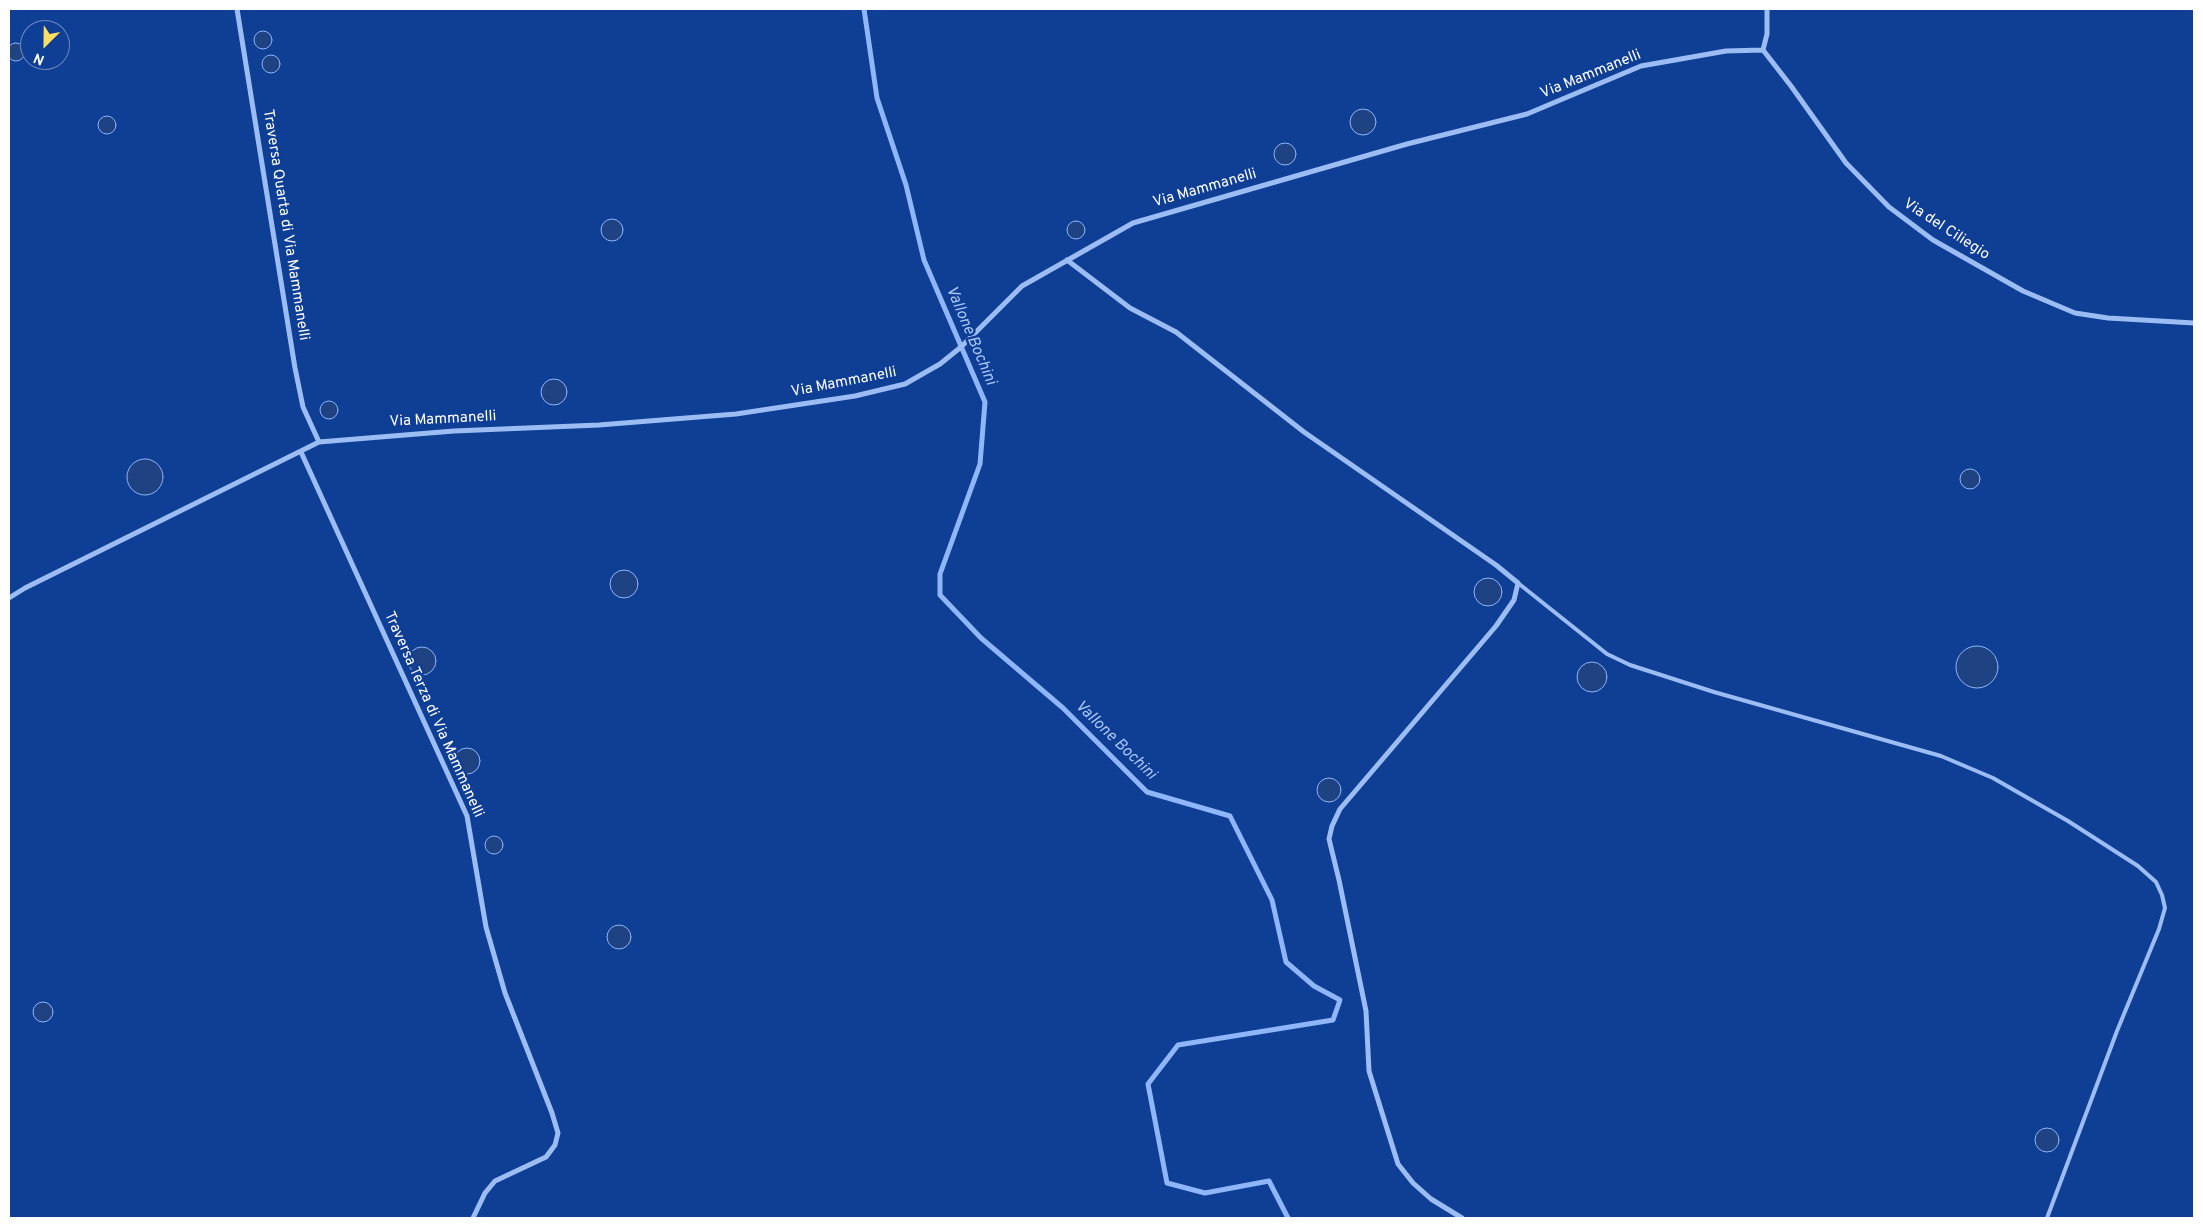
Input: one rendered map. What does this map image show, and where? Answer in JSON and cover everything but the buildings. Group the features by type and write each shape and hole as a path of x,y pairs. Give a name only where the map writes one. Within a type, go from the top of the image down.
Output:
{"street":[{"name":"Traversa Quarta di Via Mammanelli","path":"237,9 295,368 304,407 319,442"},
{"path":"1763,50 1767,34 1767,9"},
{"name":"Via Mammanelli","path":"9,598 25,588 319,442 454,431 599,425 736,414 855,396 905,384 940,364 961,348 1022,286 1133,223 1407,144 1527,114 1640,66 1726,51 1763,50"},
{"name":"Via del Ciliegio","path":"1763,50 1846,163 1889,207 1933,240 2023,292 2075,313 2108,318 2194,323"},
{"path":"1067,260 1130,308 1176,332 1304,432 1496,565 1518,583 1514,600 1496,626 1340,809 1329,838 1366,1011 1370,1071 1398,1164 1413,1183 1431,1199 1462,1218"},
{"name":"Traversa Terza di Via Mammanelli","path":"301,452 468,816 486,927 505,994 558,1132 555,1145 546,1157 495,1181 484,1193 473,1218"}],"lane":[{"path":"1518,583 1607,654 1630,665 1714,692 1941,756 1993,778 2068,821 2138,866 2156,882 2165,908 2159,929 2117,1031 2047,1218"}],"water":[{"path":"263,31 269,34 272,40 269,46 263,49 257,46 254,40 257,34"},
{"path":"12,43 20,43 20,61 12,61 7,56 7,48"},
{"path":"271,55 277,58 280,64 277,70 271,73 265,70 262,64 265,58"},
{"path":"1363,109 1372,113 1376,122 1372,131 1363,135 1354,131 1350,122 1354,113"},
{"path":"107,116 113,119 116,125 113,131 107,134 101,131 98,125 101,119"},
{"path":"1285,143 1295,150 1296,154 1289,164 1285,165 1275,158 1274,154 1281,144"},
{"path":"612,219 620,222 623,230 620,238 612,241 604,238 601,230 604,222"},
{"path":"1076,221 1082,224 1085,230 1082,236 1076,239 1070,236 1067,230 1070,224"},
{"path":"554,379 563,383 567,392 563,401 554,405 545,401 541,392 545,383"},
{"path":"329,401 335,404 338,410 335,416 329,419 323,416 320,410 323,404"},
{"path":"145,459 152,460 158,464 162,470 162,484 158,490 152,494 145,495 138,494 132,490 128,484 127,477 128,470 132,464 138,460"},
{"path":"1970,469 1977,472 1980,479 1977,486 1970,489 1963,486 1960,479 1963,472"},
{"path":"624,570 634,574 638,584 634,594 624,598 614,594 610,584 614,574"},
{"path":"1488,578 1498,582 1502,592 1498,602 1488,606 1478,602 1474,592 1478,582"},
{"path":"1977,646 1992,652 1998,667 1992,682 1977,688 1962,682 1956,667 1962,652"},
{"path":"422,647 432,651 436,661 432,671 422,675 412,671 408,661 412,651"},
{"path":"1592,662 1603,666 1607,677 1603,688 1592,692 1581,688 1577,677 1581,666"},
{"path":"467,748 476,752 480,761 476,770 467,774 458,770 454,761 458,752"},
{"path":"1329,778 1337,782 1341,790 1337,798 1329,802 1321,798 1317,790 1321,782"},
{"path":"494,836 500,839 503,845 500,851 494,854 488,851 485,845 488,839"},
{"path":"619,925 628,928 631,937 628,946 619,949 610,946 607,937 610,928"},
{"path":"43,1002 50,1005 53,1012 50,1019 43,1022 36,1019 33,1012 36,1005"},
{"path":"2047,1128 2055,1132 2059,1140 2055,1148 2047,1152 2039,1148 2035,1140 2039,1132"}],"waterway":[{"name":"Vallone Bochini","path":"864,9 877,98 906,185 924,260 985,402 980,464 940,574 940,595 981,638 1063,708 1147,792 1230,816 1272,900 1286,962 1314,986 1340,1000 1333,1020 1178,1045 1148,1084 1167,1183 1205,1193 1269,1181 1288,1218"}]}
